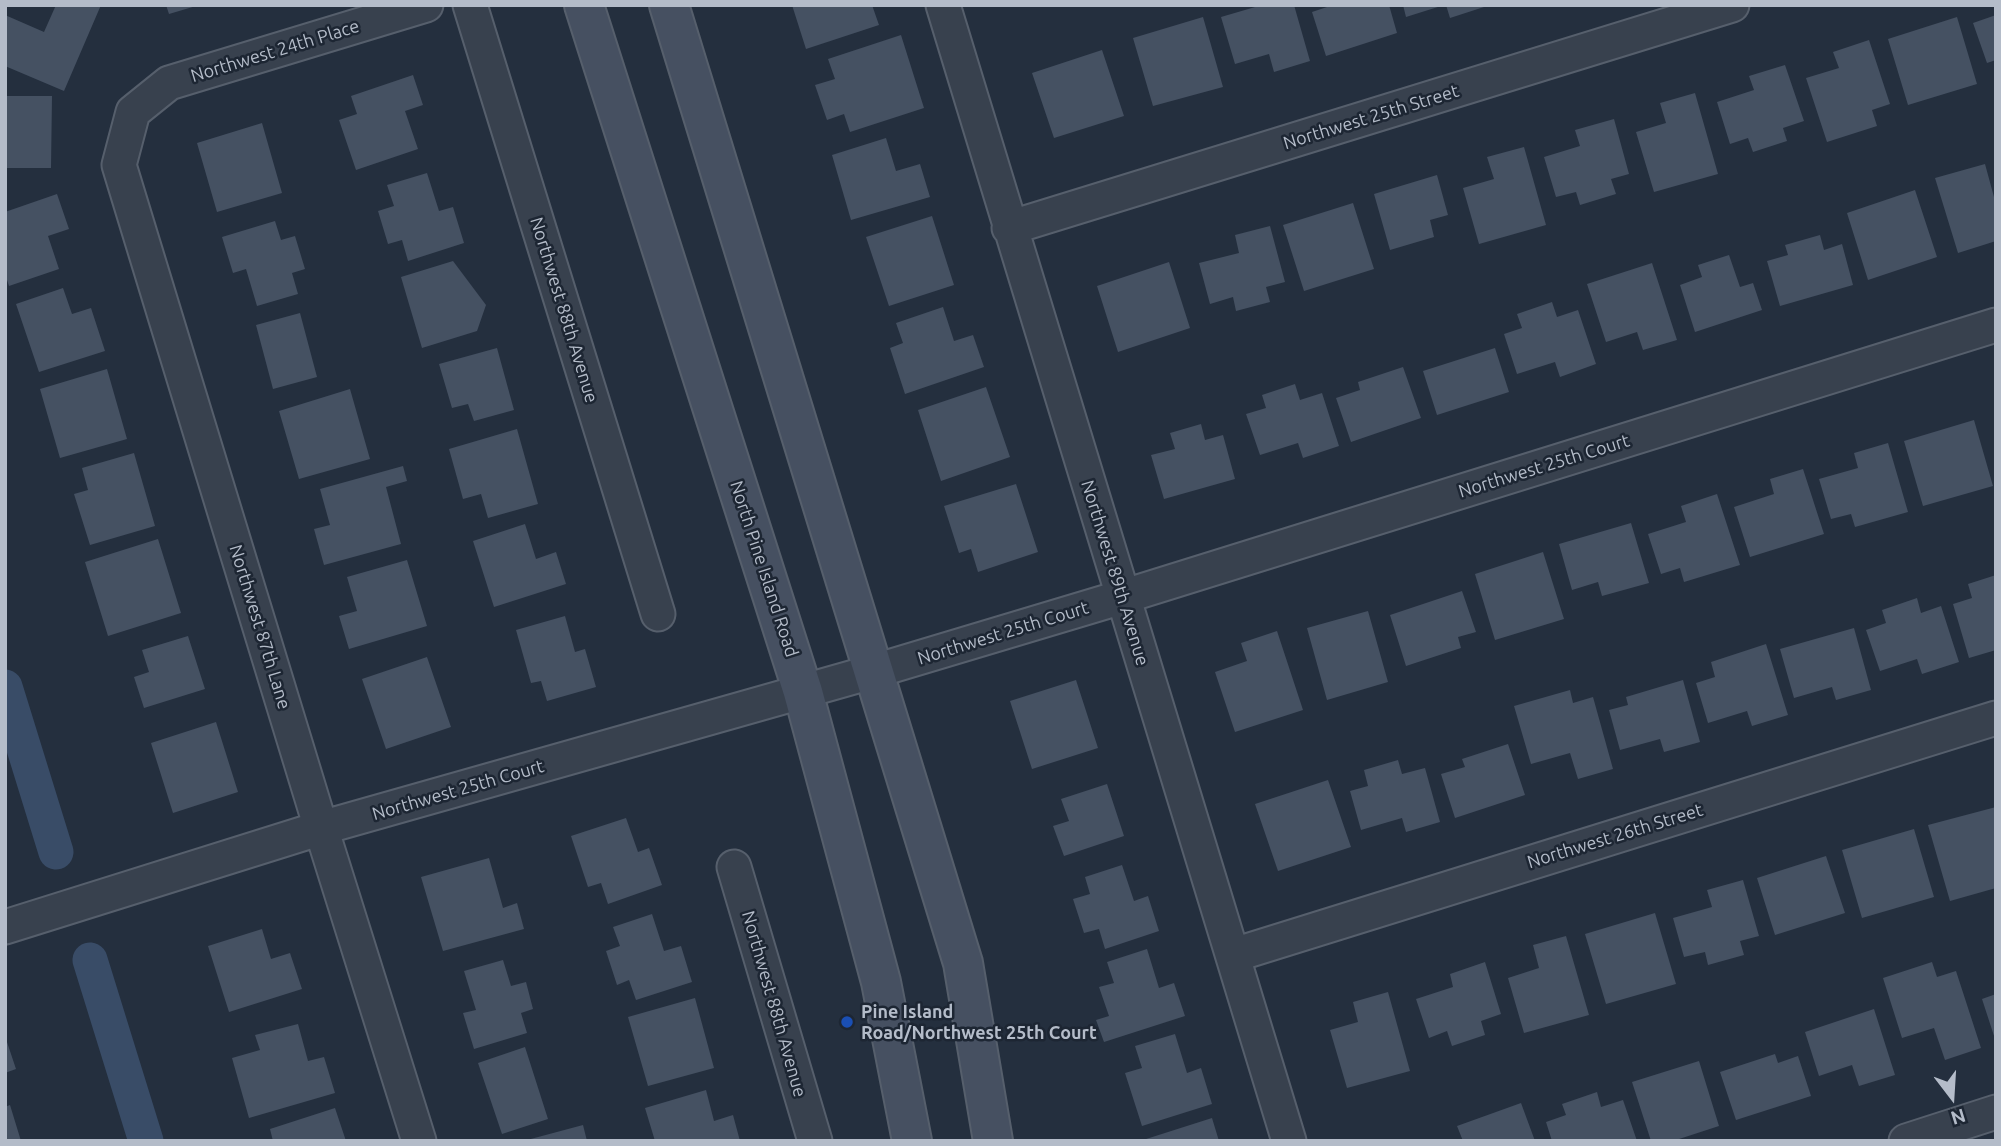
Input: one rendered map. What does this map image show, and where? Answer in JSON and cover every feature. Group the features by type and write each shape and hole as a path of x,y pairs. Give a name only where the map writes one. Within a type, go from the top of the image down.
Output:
{"main road":[{"name":"North Pine Island Road","path":"584,5 803,692 881,982 912,1141"},
{"path":"669,5 963,963 993,1141"}],"street":[{"name":"Northwest 24th Place","path":"132,112 169,83 426,5"},
{"name":"Northwest 88th Avenue","path":"470,5 658,614"},
{"name":"Northwest 89th Avenue","path":"943,5 1289,1141"},
{"name":"Northwest 25th Street","path":"1009,228 1732,5"},
{"name":"Northwest 87th Lane","path":"132,112 119,165 419,1141"},
{"name":"Northwest 25th Court","path":"5,927 321,828 803,692 1122,597 1996,326"},
{"name":"Northwest 26th Street","path":"1234,955 1996,718"},
{"name":"Northwest 88th Avenue","path":"734,867 815,1141"},
{"path":"1906,1141 1996,1112"}],"building":[{"path":"56,5 101,5 64,91 5,66 5,15 44,32"},
{"path":"166,5 196,5 196,6 169,14"},
{"path":"792,5 872,5 879,25 806,49"},
{"path":"1262,5 1294,5 1310,61 1274,72 1269,54 1235,64 1221,17"},
{"path":"1333,5 1389,5 1397,33 1326,56 1312,12"},
{"path":"1403,5 1441,5 1441,6 1406,17"},
{"path":"1446,5 1483,5 1484,7 1450,18"},
{"path":"1996,15 1996,60 1987,63 1973,23"},
{"path":"1203,17 1223,87 1153,106 1133,38"},
{"path":"1957,17 1977,84 1908,105 1888,39"},
{"path":"901,35 924,108 850,132 844,114 827,120 815,85 835,79 828,59"},
{"path":"1869,40 1890,104 1872,110 1877,126 1827,142 1806,78 1839,68 1833,52"},
{"path":"1102,50 1124,116 1054,138 1032,73"},
{"path":"1785,65 1804,121 1783,128 1787,141 1753,152 1748,138 1730,144 1717,102 1754,90 1749,76"},
{"path":"413,75 423,105 405,111 418,149 356,170 339,120 357,114 351,96"},
{"path":"1695,93 1718,174 1654,192 1636,132 1666,123 1660,103"},
{"path":"5,96 52,96 51,168 5,168"},
{"path":"1614,119 1629,174 1611,179 1616,194 1580,205 1576,192 1556,197 1544,157 1580,146 1575,130"},
{"path":"262,123 282,193 217,212 197,143"},
{"path":"886,138 896,171 920,164 930,197 851,220 832,155"},
{"path":"1524,147 1546,225 1479,244 1463,188 1494,179 1487,157"},
{"path":"1985,164 1994,197 1996,196 1996,241 1958,253 1935,178"},
{"path":"427,173 439,211 453,207 464,243 408,261 402,240 388,244 378,211 394,206 387,185"},
{"path":"1437,175 1448,215 1430,220 1434,237 1390,250 1374,194"},
{"path":"1915,190 1937,257 1868,280 1847,213"},
{"path":"57,194 69,229 48,236 59,269 9,286 5,274 5,212"},
{"path":"1353,203 1374,269 1304,291 1283,225"},
{"path":"932,216 954,285 889,306 866,237"},
{"path":"275,221 281,240 295,236 305,269 292,273 298,294 257,306 246,269 233,273 222,237"},
{"path":"1270,226 1285,282 1266,287 1270,302 1236,311 1233,297 1210,304 1199,263 1239,253 1235,235"},
{"path":"1820,235 1824,250 1842,244 1853,285 1780,306 1767,261 1788,255 1785,245"},
{"path":"1729,255 1740,287 1753,283 1762,310 1695,332 1680,285 1702,277 1698,265"},
{"path":"453,261 486,305 477,331 422,348 401,277"},
{"path":"1169,262 1190,328 1118,352 1097,286"},
{"path":"1652,263 1677,340 1643,350 1637,332 1606,342 1587,284"},
{"path":"63,288 72,314 91,308 105,351 39,372 16,304"},
{"path":"1552,302 1557,317 1578,310 1596,364 1560,377 1555,362 1517,374 1504,334 1522,328 1517,314"},
{"path":"943,307 954,341 973,335 984,367 905,394 890,348 903,343 896,323"},
{"path":"300,313 317,377 273,389 256,325"},
{"path":"497,348 514,410 474,421 468,404 452,408 439,364"},
{"path":"1495,348 1509,392 1437,415 1423,371"},
{"path":"1403,367 1421,418 1351,442 1336,398 1360,390 1358,382"},
{"path":"107,369 127,439 60,458 40,389"},
{"path":"1295,384 1300,400 1322,393 1339,446 1303,458 1298,443 1260,455 1246,414 1266,408 1262,395"},
{"path":"986,387 1010,457 941,481 918,410"},
{"path":"350,389 370,459 299,479 279,411"},
{"path":"1974,420 1993,486 1923,506 1904,441"},
{"path":"1201,424 1205,440 1223,435 1235,479 1164,499 1151,455 1175,449 1170,433"},
{"path":"517,429 538,504 488,518 481,494 463,499 449,449"},
{"path":"1888,443 1908,512 1855,527 1851,514 1831,519 1819,479 1858,468 1854,453"},
{"path":"134,453 155,526 90,545 74,494 88,490 82,468"},
{"path":"403,466 407,481 386,487 401,544 324,565 314,529 330,525 320,489"},
{"path":"1803,469 1824,534 1750,557 1734,507 1774,494 1770,479"},
{"path":"1016,484 1038,552 978,572 971,549 959,553 944,506"},
{"path":"1717,494 1740,565 1684,582 1680,568 1661,574 1648,534 1686,522 1681,506"},
{"path":"1631,523 1649,583 1602,596 1598,582 1572,590 1559,544"},
{"path":"525,524 536,559 556,552 566,584 494,607 473,541"},
{"path":"158,539 181,613 108,636 85,562"},
{"path":"1543,552 1564,619 1495,640 1475,574"},
{"path":"407,560 427,626 349,649 339,616 357,611 347,577"},
{"path":"1996,575 1996,650 1969,658 1953,604 1972,598 1968,584"},
{"path":"1462,591 1476,632 1458,637 1461,648 1406,666 1390,615"},
{"path":"1917,598 1921,613 1941,606 1959,662 1922,674 1917,659 1880,671 1866,630 1886,623 1882,610"},
{"path":"1368,611 1388,682 1327,700 1307,628"},
{"path":"565,616 575,652 585,649 596,687 547,701 541,681 531,683 516,630"},
{"path":"1854,628 1871,690 1836,700 1832,687 1794,698 1780,649"},
{"path":"1277,631 1303,710 1235,732 1215,672 1247,661 1241,643"},
{"path":"188,636 205,689 144,708 134,677 149,672 142,650"},
{"path":"1766,644 1788,715 1752,726 1747,711 1708,723 1696,683 1715,677 1711,662"},
{"path":"427,657 451,727 386,749 362,679"},
{"path":"1076,680 1098,748 1032,769 1010,701"},
{"path":"1683,680 1700,742 1664,752 1660,739 1620,750 1609,710 1628,705 1626,697"},
{"path":"1570,690 1573,703 1593,697 1613,769 1578,779 1570,753 1531,764 1514,706"},
{"path":"216,722 238,792 173,813 151,743"},
{"path":"1508,744 1525,795 1455,818 1441,774 1465,767 1462,759"},
{"path":"1398,760 1402,774 1425,768 1440,822 1406,832 1402,818 1361,830 1350,791 1368,786 1364,770"},
{"path":"1328,780 1351,847 1278,871 1255,804"},
{"path":"1107,784 1124,836 1064,856 1053,826 1069,821 1061,799"},
{"path":"1996,807 1996,888 1950,901 1928,825"},
{"path":"626,818 638,852 649,848 662,885 608,904 601,883 588,887 571,836"},
{"path":"1914,829 1934,897 1862,918 1842,850"},
{"path":"1826,856 1845,913 1775,935 1757,878"},
{"path":"489,858 503,908 517,903 524,929 443,951 421,877"},
{"path":"1122,865 1134,901 1148,896 1159,931 1105,949 1099,929 1084,933 1073,899 1090,894 1085,877"},
{"path":"1743,880 1759,936 1740,941 1744,955 1708,965 1705,952 1684,957 1673,918 1712,907 1707,890"},
{"path":"1655,913 1676,984 1606,1004 1585,934"},
{"path":"652,914 664,951 681,946 692,982 636,1000 629,980 617,985 606,951 620,946 613,927"},
{"path":"262,929 271,959 290,953 302,989 229,1012 208,946"},
{"path":"1566,936 1589,1015 1524,1033 1508,978 1539,968 1533,945"},
{"path":"1147,949 1159,988 1174,983 1185,1016 1104,1042 1096,1020 1109,1016 1099,987 1114,983 1107,962"},
{"path":"503,960 511,986 526,982 533,1009 521,1013 527,1033 474,1049 463,1013 476,1010 464,971"},
{"path":"1485,962 1501,1014 1481,1021 1485,1035 1452,1046 1447,1031 1429,1038 1416,999 1453,987 1450,974"},
{"path":"1932,962 1937,977 1956,971 1981,1048 1945,1060 1934,1028 1902,1038 1883,978"},
{"path":"1388,992 1410,1071 1347,1088 1330,1030 1358,1022 1353,1002"},
{"path":"1996,994 1996,1039 1995,1039 1982,999"},
{"path":"695,998 714,1068 648,1086 628,1017"},
{"path":"1874,1009 1895,1075 1859,1086 1852,1065 1819,1076 1805,1032"},
{"path":"298,1024 308,1061 324,1057 335,1093 249,1118 232,1058 260,1050 255,1035"},
{"path":"1175,1034 1187,1073 1201,1068 1212,1104 1142,1126 1125,1073 1142,1068 1135,1046"},
{"path":"5,1036 16,1069 5,1073"},
{"path":"525,1047 548,1119 502,1134 478,1063"},
{"path":"1775,1054 1778,1063 1798,1056 1811,1096 1736,1120 1720,1072"},
{"path":"1699,1061 1719,1126 1673,1141 1651,1141 1632,1082"},
{"path":"706,1090 714,1121 733,1115 740,1141 655,1141 645,1108"},
{"path":"1597,1092 1601,1107 1623,1100 1637,1141 1552,1141 1546,1122 1566,1115 1562,1104"},
{"path":"1521,1103 1535,1141 1463,1141 1457,1126"},
{"path":"10,1105 21,1141 5,1141 5,1107"},
{"path":"335,1108 346,1141 273,1141 270,1129"},
{"path":"1212,1118 1219,1141 1143,1140"},
{"path":"583,1125 587,1141 527,1141 527,1140"}],"waterway":[{"path":"5,687 56,852"},
{"path":"90,960 146,1141"}],"place":[{"name":"Pine Island Road/Northwest 25th Court","path":"847,1022"}]}
